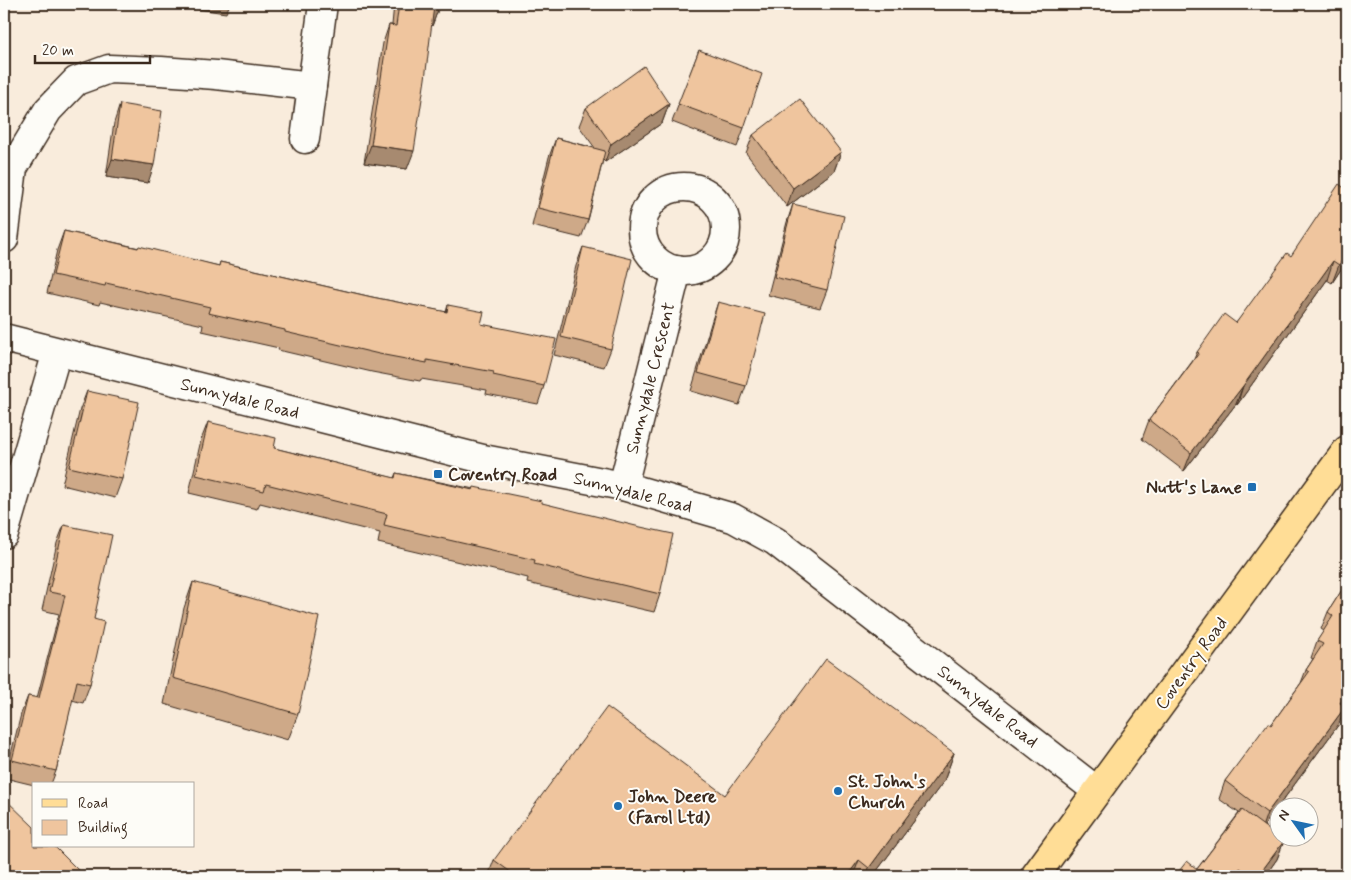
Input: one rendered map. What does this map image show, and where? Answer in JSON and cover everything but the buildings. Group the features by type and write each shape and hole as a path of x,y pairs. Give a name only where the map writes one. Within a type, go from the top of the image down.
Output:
{"main road":[{"name":"Coventry Road","path":"1035,876 1347,450"}],"street":[{"path":"305,139 323,4"},
{"path":"4,239 13,168 48,110 76,81 109,69 216,75 312,86"},
{"name":"Sunnydale Crescent","path":"623,486 676,270"},
{"name":"Sunnydale Road","path":"4,338 483,459 623,486 733,518 775,541 1097,791"},
{"path":"4,534 56,352"}],"place":[{"name":"Coventry Road","path":"438,474"},
{"name":"Nutt's Lane","path":"1252,487"},
{"name":"St. John's Church","path":"838,791"},
{"name":"John Deere (Farol Ltd)","path":"618,806"}]}
